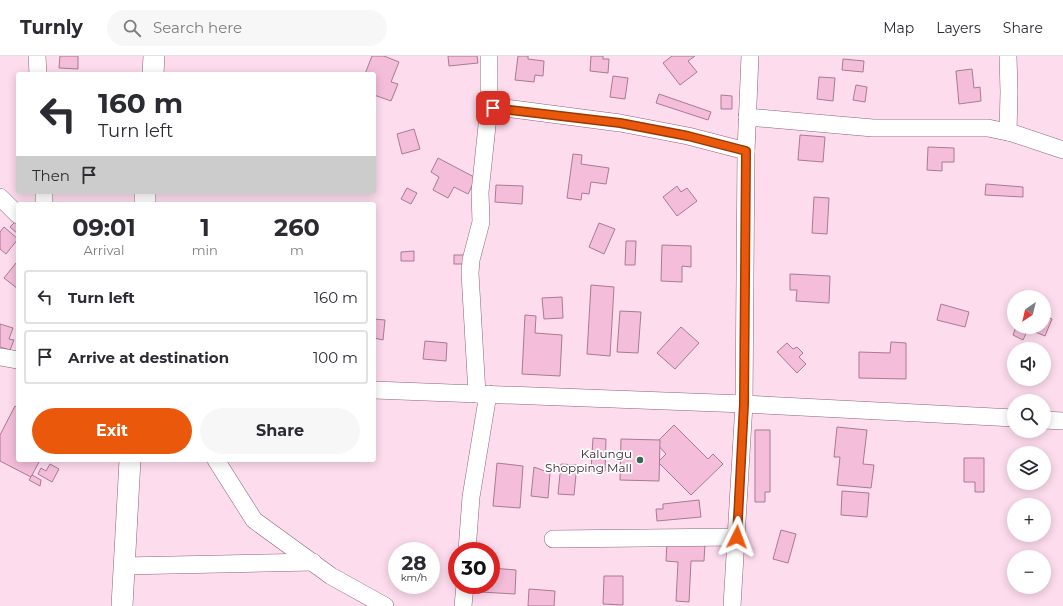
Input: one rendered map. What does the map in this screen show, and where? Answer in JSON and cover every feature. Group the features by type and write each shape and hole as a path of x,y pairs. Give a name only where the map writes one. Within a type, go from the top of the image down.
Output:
{"street":[{"path":"37,56 38,72"},
{"path":"153,72 154,56"},
{"path":"468,542 471,497 483,394 470,273 471,260 481,222 480,192 488,108 489,56"},
{"path":"732,606 744,404 746,151 750,56"},
{"path":"1008,56 1008,132"},
{"path":"488,108 620,123 688,136 746,151"},
{"path":"747,117 873,128 988,128 1008,132 1063,150"},
{"path":"0,197 16,213"},
{"path":"0,357 16,360"},
{"path":"376,390 744,404 1007,418"},
{"path":"1051,420 1063,421"},
{"path":"122,606 130,462"},
{"path":"217,462 254,520 331,576 385,606"},
{"path":"553,539 737,537"},
{"path":"124,566 313,562"},
{"path":"463,606 464,594"}],"building":[{"path":"60,56 78,56 78,69 59,68"},
{"path":"372,56 384,56 399,62 391,82 398,84 391,101 376,96 376,72 366,72"},
{"path":"448,56 477,56 478,63 449,66"},
{"path":"518,56 528,56 528,59 544,61 543,76 535,75 534,82 515,80"},
{"path":"591,56 603,56 603,59 609,59 608,73 590,71"},
{"path":"672,56 695,56 688,61 697,72 680,85 663,63"},
{"path":"843,59 864,61 863,72 842,70"},
{"path":"972,69 974,88 980,87 981,101 959,104 956,71"},
{"path":"613,76 628,78 625,99 610,97"},
{"path":"819,77 835,78 833,101 817,99"},
{"path":"856,85 867,87 865,102 853,100"},
{"path":"659,94 711,112 708,120 656,103"},
{"path":"721,95 732,96 732,109 721,109"},
{"path":"414,129 420,149 402,154 397,134"},
{"path":"800,135 825,137 823,162 798,160"},
{"path":"928,147 954,148 954,162 942,162 942,171 927,170"},
{"path":"573,154 582,155 581,164 609,168 606,184 591,182 589,194 582,193 581,200 567,198"},
{"path":"438,158 476,178 468,194 454,187 448,198 433,190 439,177 431,172"},
{"path":"986,184 1023,187 1023,197 985,195"},
{"path":"496,185 523,186 522,204 495,202"},
{"path":"677,186 681,192 687,188 697,201 677,216 663,197"},
{"path":"407,188 417,193 411,204 401,199"},
{"path":"814,197 829,198 827,234 812,233"},
{"path":"16,221 16,232 10,227"},
{"path":"599,223 615,229 604,254 589,247"},
{"path":"4,227 16,237 16,242 6,254 0,249 0,232"},
{"path":"626,241 636,241 635,265 625,265"},
{"path":"662,245 691,246 691,267 682,266 682,282 661,281"},
{"path":"414,251 414,261 401,261 401,252"},
{"path":"454,255 466,255 466,264 454,264"},
{"path":"16,263 16,287 4,278"},
{"path":"790,274 830,276 829,303 796,301 797,290 790,290"},
{"path":"591,285 614,287 610,356 587,354"},
{"path":"562,297 563,318 544,319 542,298"},
{"path":"941,304 969,312 965,327 937,320"},
{"path":"620,311 641,312 638,353 617,352"},
{"path":"525,315 536,316 535,333 562,335 560,376 522,374"},
{"path":"376,319 385,320 383,340 376,338"},
{"path":"0,324 13,328 9,339 14,340 10,350 0,347"},
{"path":"681,327 699,343 675,369 657,353"},
{"path":"1013,334 1026,334 1023,340"},
{"path":"425,341 447,343 446,361 423,359"},
{"path":"891,342 906,343 906,379 859,378 859,352 890,353"},
{"path":"787,343 793,349 797,347 803,353 799,357 806,364 797,373 777,352"},
{"path":"15,406 16,462 39,462 31,477 0,461 0,435"},
{"path":"674,425 708,459 713,454 723,464 691,495 658,462 666,454 656,443"},
{"path":"837,427 867,430 863,464 874,465 871,488 837,485 840,457 834,457"},
{"path":"755,430 770,430 770,492 765,492 765,502 755,502"},
{"path":"593,438 606,439 605,471 591,470"},
{"name":"Kalungu Shopping Mall","path":"621,439 660,440 659,481 620,480"},
{"path":"964,458 984,458 984,492 975,492 975,482 964,482"},
{"path":"497,463 523,466 520,508 493,506"},
{"path":"50,464 59,469 52,482 38,474 41,468 46,471"},
{"path":"561,464 577,465 574,495 558,494"},
{"path":"534,467 550,473 548,498 531,496"},
{"path":"32,475 41,480 40,486 29,480"},
{"path":"842,491 869,493 867,517 841,515"},
{"path":"699,500 701,517 657,521 656,509 663,509 663,504"},
{"path":"781,530 796,534 788,563 773,559"},
{"path":"667,541 705,543 704,561 691,561 689,602 676,601 678,562 666,561"},
{"path":"500,569 516,570 515,594 500,593"},
{"path":"604,576 623,576 623,605 603,604"},
{"path":"529,589 555,591 554,606 528,606"}],"place":[{"name":"Kalungu Shopping Mall","path":"640,460"}],"route":[{"path":"493,108 513,109 620,123 688,136 746,151 744,404 737,537"}]}
